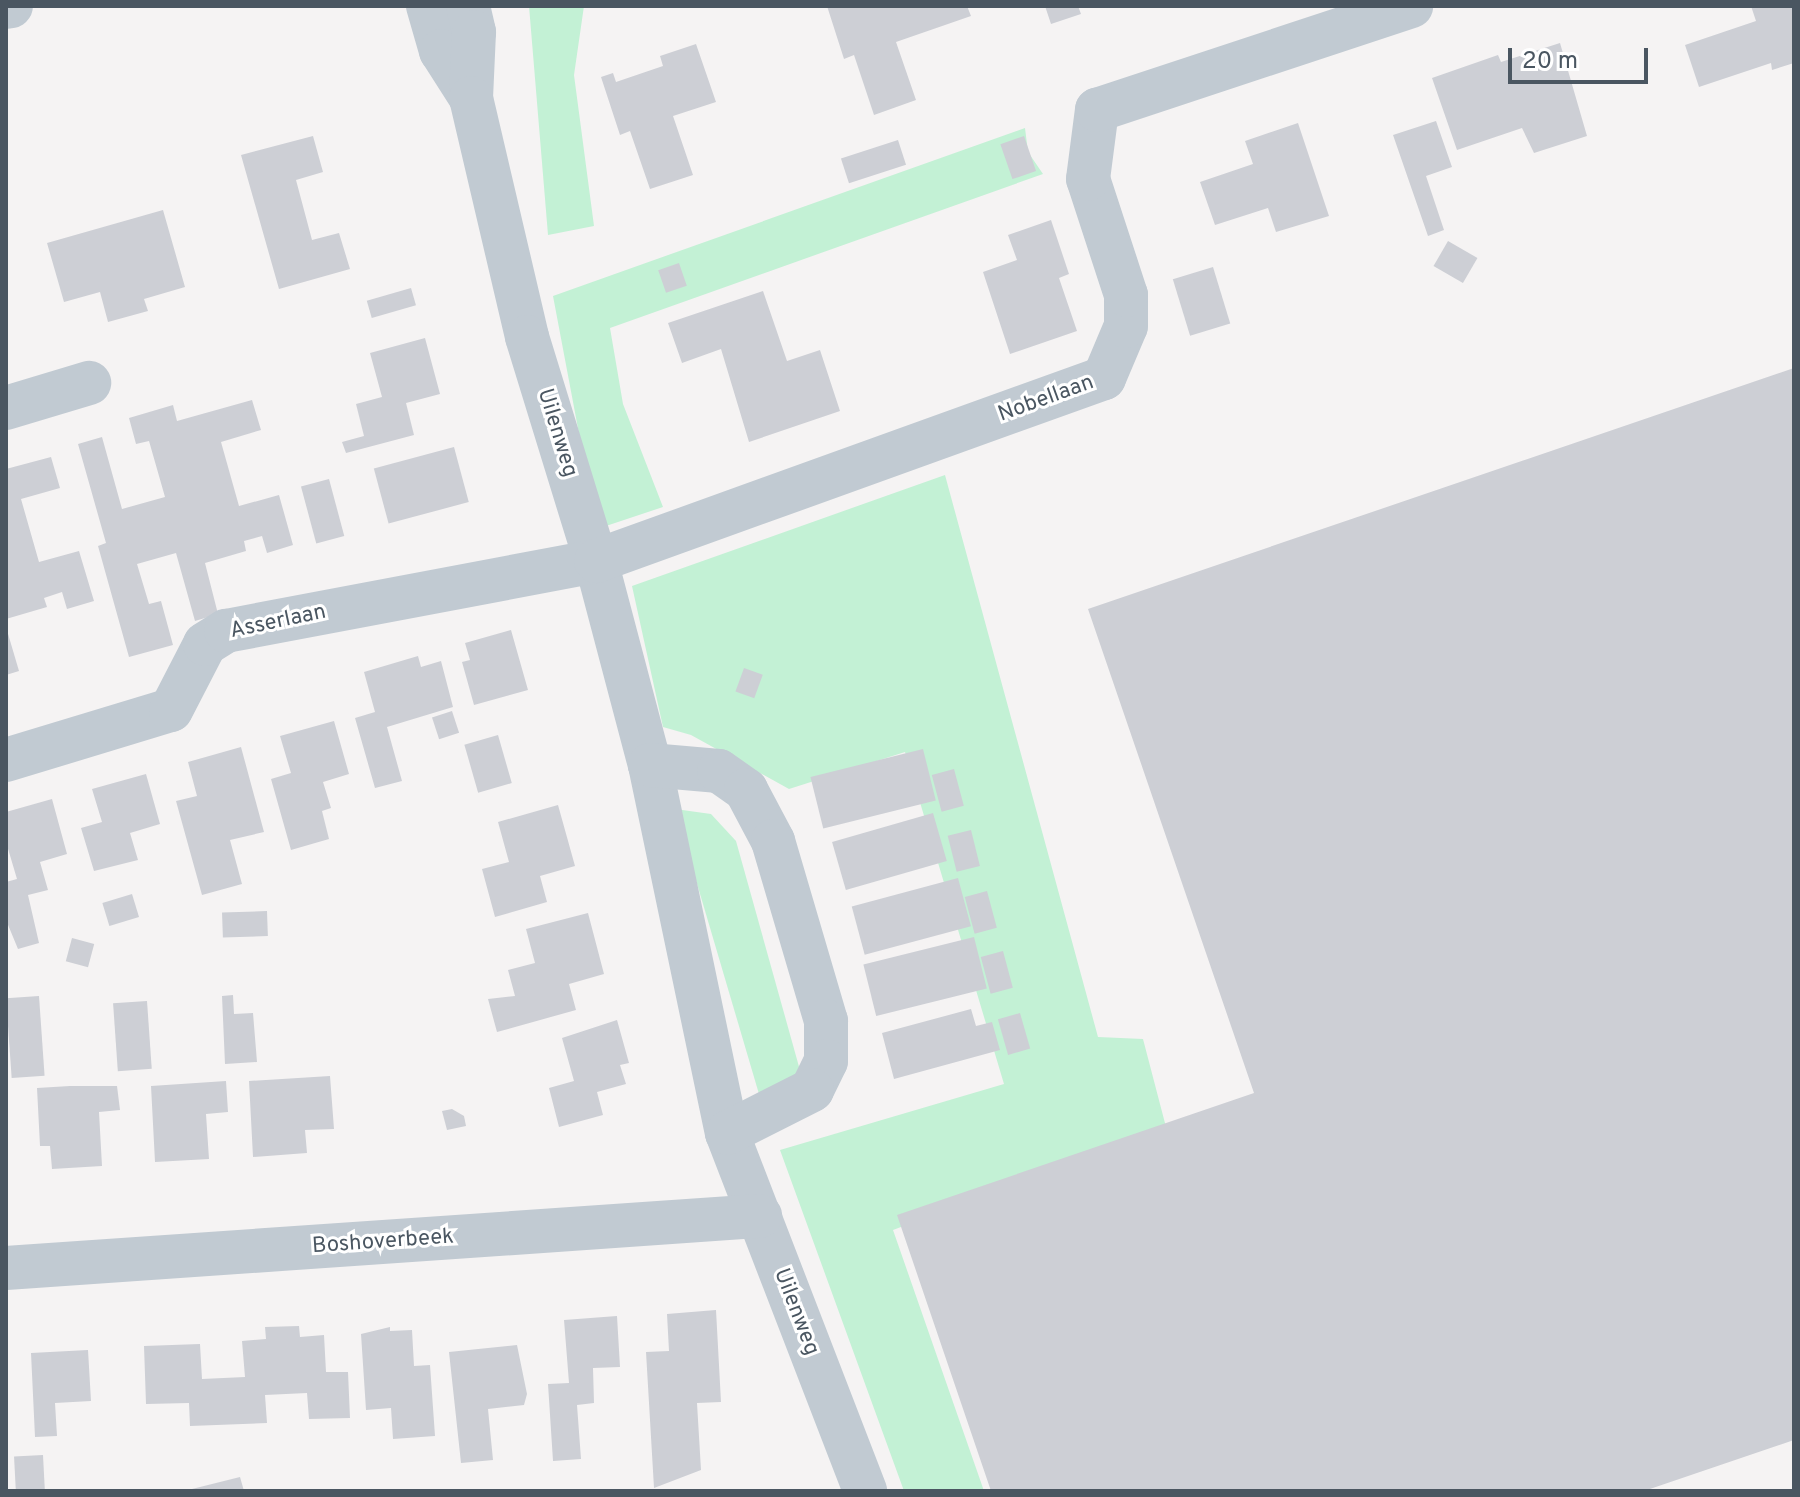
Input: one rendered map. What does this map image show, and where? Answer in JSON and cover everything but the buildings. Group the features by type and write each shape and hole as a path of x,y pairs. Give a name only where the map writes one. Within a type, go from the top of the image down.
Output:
{"street":[{"name":"Uilenweg","path":"428,6 441,51 471,98"},
{"name":"Uilenweg","path":"468,6 474,32 471,98 527,337 596,561 650,765 727,1133 865,1491"},
{"name":"Nobellaan","path":"596,561 1104,378 1126,326 1126,295 1088,179 1097,110 1411,6"},
{"path":"6,408 89,383"},
{"name":"Asserlaan","path":"6,760 171,710 205,644 226,631 596,561"},
{"path":"650,765 719,771 746,790 773,841 826,1021 826,1061 812,1090 727,1133"},
{"name":"Boshoverbeek","path":"6,1268 760,1216"}],"green space":[{"path":"529,6 584,6 574,75 594,226 548,235"},
{"path":"1025,128 1028,152 1043,174 610,328 623,404 663,507 597,529 553,296"},
{"path":"945,475 1098,1037 1143,1039 1166,1127 893,1230 984,1491 904,1491 780,1150 1004,1084 905,752 789,789 691,735 663,727 632,586"},
{"path":"675,809 711,814 736,841 803,1081 759,1094"}]}
